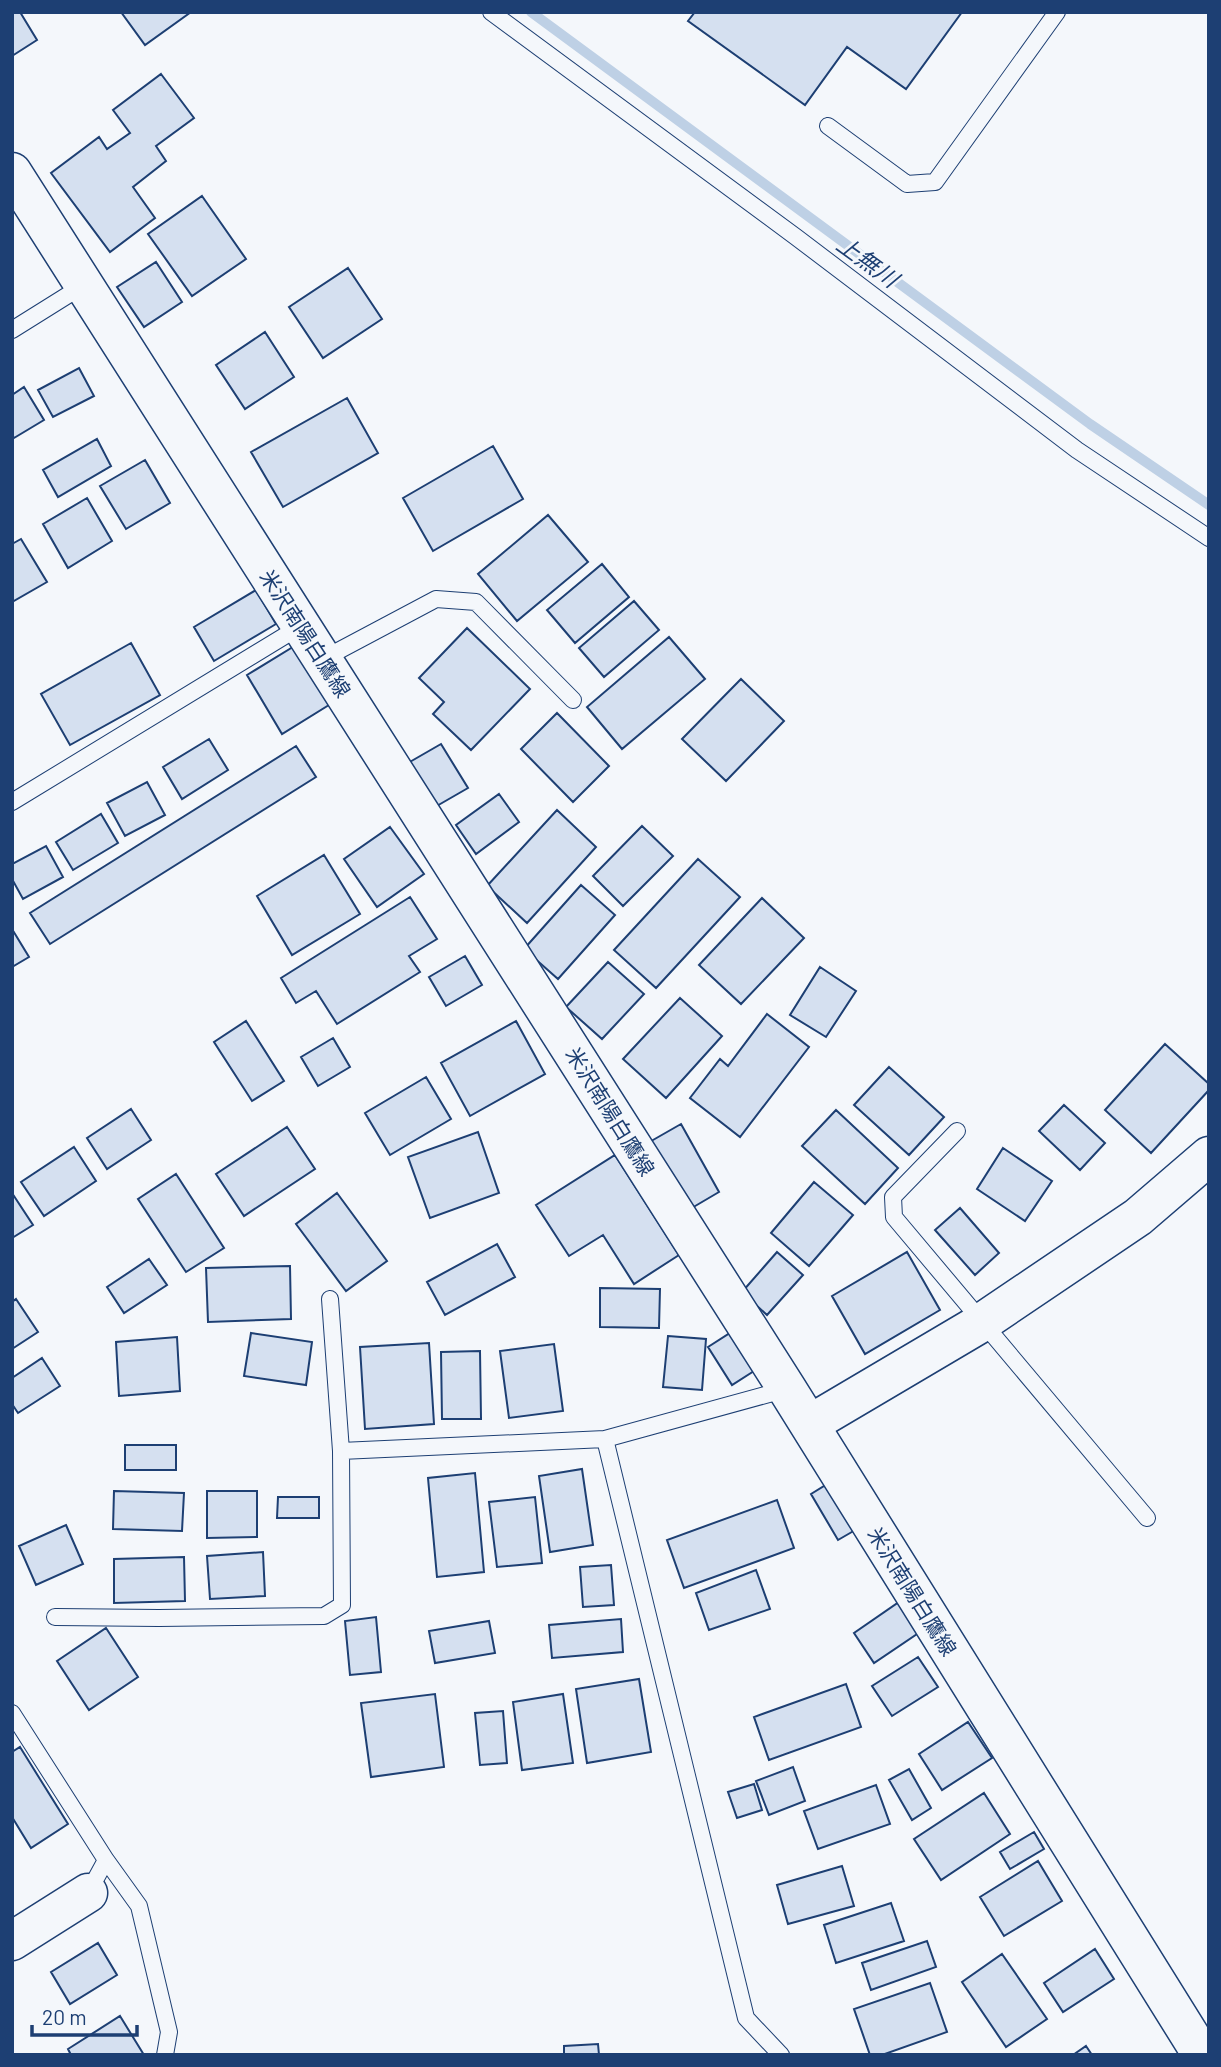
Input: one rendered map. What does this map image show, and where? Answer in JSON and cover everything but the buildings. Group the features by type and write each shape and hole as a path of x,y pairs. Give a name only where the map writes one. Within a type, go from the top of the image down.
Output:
{"main road":[{"name":"米沢南陽白鷹線","path":"12,172 810,1424 1202,2055"},
{"path":"810,1424 981,1323 1138,1216 1209,1156"},
{"path":"12,1941 88,1893"}],"lane":[{"path":"491,12 796,237 1077,450 1209,538"},
{"path":"828,125 907,184 935,183 1057,12"},
{"path":"12,330 85,285"},
{"path":"323,659 436,599 476,602 573,700"},
{"path":"12,802 301,626"},
{"path":"957,1131 893,1197 894,1217 1147,1518"},
{"path":"55,1617 324,1616 342,1605 341,1451 330,1299"},
{"path":"341,1451 605,1439 787,1389"},
{"path":"605,1439 746,2018 781,2055"},
{"path":"12,1713 106,1860 139,1906 169,2032 165,2055"},
{"path":"88,1893 106,1860"}],"waterway":[{"name":"上無川","path":"531,12 1090,424 1209,505"}]}
